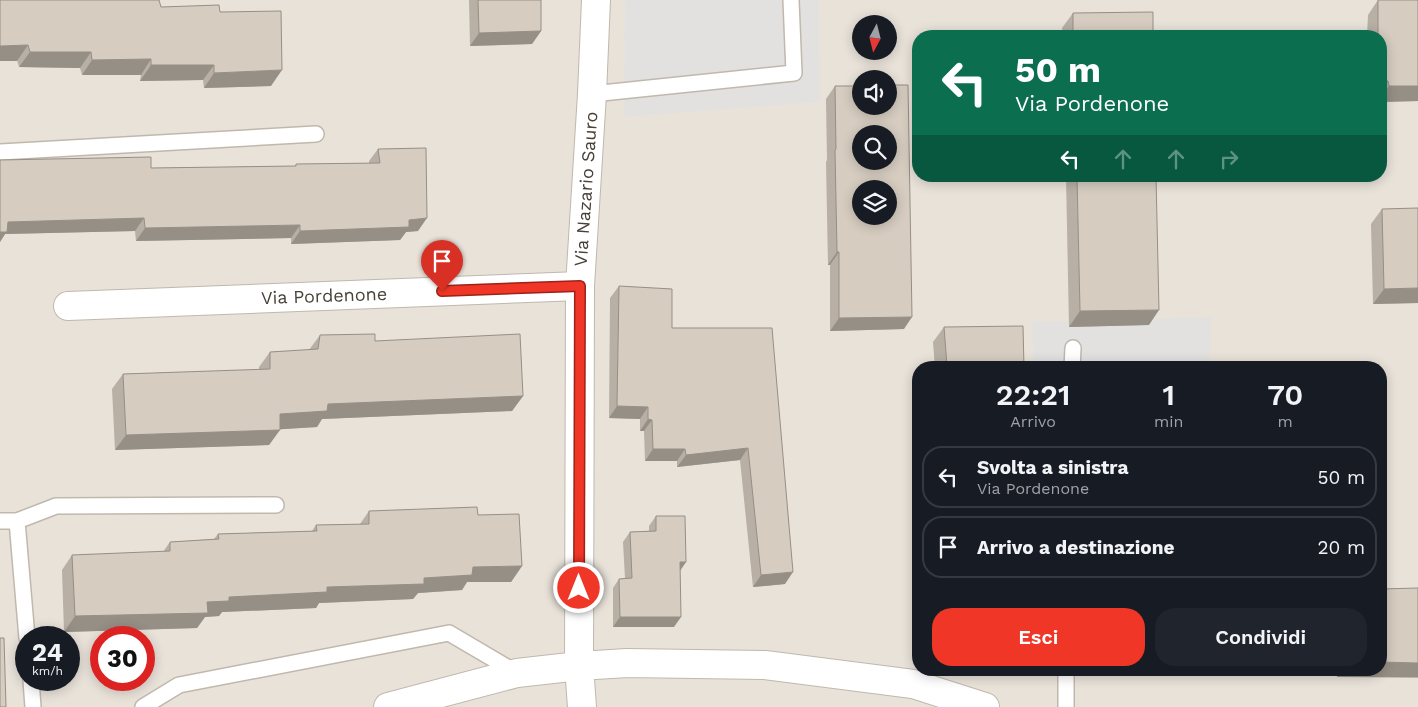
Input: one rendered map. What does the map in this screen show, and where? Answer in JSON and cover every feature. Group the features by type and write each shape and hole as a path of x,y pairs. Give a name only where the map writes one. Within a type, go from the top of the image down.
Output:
{"street":[{"name":"Via Nazario Sauro","path":"582,707 579,666 580,286 596,0"},
{"name":"Via Pordenone","path":"68,306 580,286"},
{"path":"388,707 517,673 627,663 765,665 913,684 985,707"}],"lane":[{"path":"592,94 794,73 791,0"},
{"path":"0,152 316,134"},
{"path":"1072,348 1072,361"},
{"path":"0,522 17,521 56,506 276,506"},
{"path":"17,521 26,626"},
{"path":"143,707 179,685 449,634 517,673"},
{"path":"1066,676 1066,707"},
{"path":"32,691 33,707"}],"shaded area":[{"path":"0,0 1418,0 1418,707 0,707"},
{"path":"625,0 819,0 820,102 624,117"},
{"path":"1211,317 1210,361 1033,361 1032,322"}],"building":[{"path":"0,0 159,0 161,7 219,5 220,12 281,11 282,70 214,73 214,65 151,65 151,59 92,60 91,52 30,52 28,45 0,46"},
{"path":"478,0 541,0 541,31 479,33"},
{"path":"1378,0 1418,0 1418,86 1389,86 1387,81 1387,30 1378,30"},
{"path":"1153,12 1153,30 1073,30 1073,13"},
{"path":"897,85 908,85 912,317 839,318 835,86 852,86 852,115 897,115"},
{"path":"426,148 427,218 409,220 409,227 300,231 300,225 145,228 144,218 8,222 7,232 0,232 0,160 151,157 151,168 296,166 296,164 380,163 378,149"},
{"path":"1077,182 1156,182 1159,310 1080,311"},
{"path":"1418,208 1418,288 1384,289 1382,209"},
{"path":"619,286 672,289 672,328 772,328 793,572 761,575 748,448 686,455 685,449 653,449 652,420 648,419 648,407 617,406"},
{"path":"1023,326 1024,361 947,361 944,327"},
{"path":"375,334 375,341 520,334 523,396 328,404 327,411 280,414 280,430 126,435 123,374 270,369 270,352 318,349 320,335"},
{"path":"477,507 478,515 519,514 522,566 473,567 472,575 424,578 424,584 327,587 327,592 229,597 229,601 207,602 208,613 75,616 72,555 170,551 170,542 219,539 218,534 317,531 316,525 369,524 369,511"},
{"path":"656,516 685,516 686,562 680,562 681,617 620,617 619,579 632,578 630,532 656,531"},
{"path":"1418,588 1418,663 1387,662 1387,589"},
{"path":"0,638 4,638 6,707 0,707"}],"route":[{"path":"442,291 580,286 579,588"}]}
